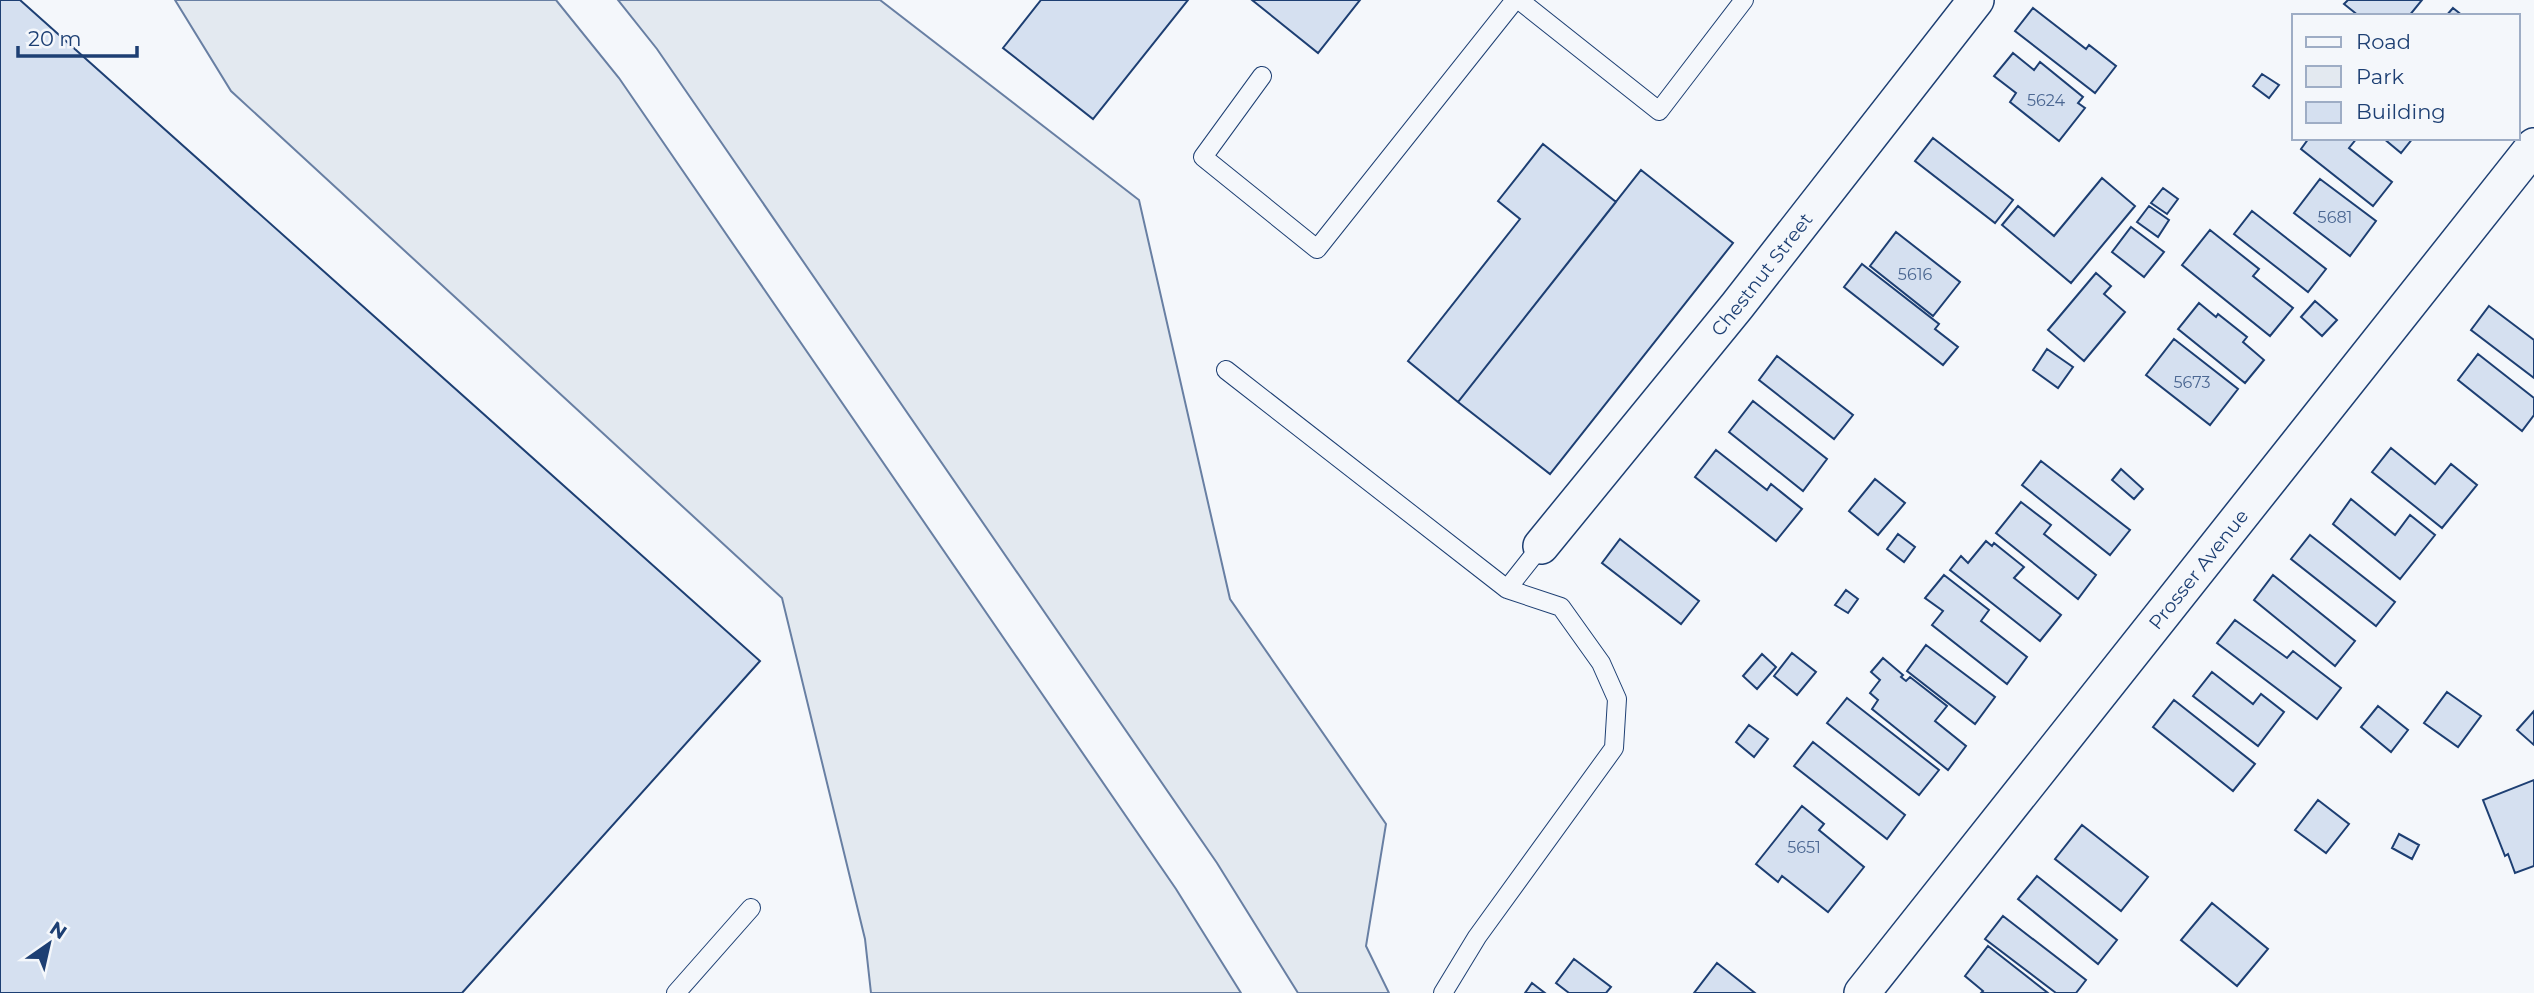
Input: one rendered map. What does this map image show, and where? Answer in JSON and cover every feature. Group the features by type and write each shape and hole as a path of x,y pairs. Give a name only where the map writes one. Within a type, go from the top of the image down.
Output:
{"street":[{"name":"Chestnut Street","path":"1541,546 1737,306 1976,0"},
{"name":"Prosser Avenue","path":"1862,993 2534,146"}],"lane":[{"path":"1262,76 1203,157 1317,249 1517,0 1659,111 1744,0"},
{"path":"1226,370 1507,589 1561,607 1601,663 1618,699 1614,748 1477,937 1443,993"},
{"path":"1507,589 1541,546"},
{"path":"676,993 751,908"}],"green space":[{"path":"175,0 556,0 619,78 1176,889 1241,993 871,993 865,939 782,598 231,91"},
{"path":"618,0 880,0 1139,200 1230,599 1386,824 1366,946 1389,993 1298,993 1217,863 657,49"}],"building":[{"path":"0,0 20,0 760,661 462,993 0,993"},
{"path":"1041,0 1188,0 1093,119 1003,48"},
{"path":"1252,0 1360,0 1318,53"},
{"path":"2348,0 2422,0 2411,14 2356,14 2344,4"},
{"path":"2033,8 2086,49 2089,45 2116,66 2095,93 2015,31"},
{"path":"2453,8 2460,14 2448,14"},
{"path":"2013,53 2034,70 2040,62 2083,97 2078,103 2085,108 2059,141 2010,102 2016,93 1994,76"},
{"path":"2262,74 2279,85 2269,98 2253,86"},
{"path":"1933,138 2013,200 1995,223 1915,161"},
{"path":"2308,140 2355,140 2349,148 2392,182 2373,206 2301,149"},
{"path":"2385,140 2411,140 2401,153"},
{"path":"1543,144 1616,202 1458,402 1408,361 1520,219 1498,201"},
{"path":"1641,170 1733,243 1550,474 1458,402"},
{"path":"2102,178 2135,206 2071,283 2002,225 2018,206 2054,236"},
{"path":"2320,179 2376,221 2350,256 2294,213"},
{"path":"2163,188 2178,199 2167,214 2151,203"},
{"path":"2149,206 2169,220 2158,237 2137,222"},
{"path":"2252,211 2326,269 2308,292 2234,234"},
{"path":"2131,227 2164,252 2144,277 2112,252"},
{"path":"2210,230 2259,269 2253,276 2293,308 2270,336 2182,265"},
{"path":"1896,232 1960,282 1933,316 1870,266"},
{"path":"1862,264 1939,324 1935,329 1958,347 1943,365 1844,287"},
{"path":"2096,273 2111,286 2104,294 2125,312 2084,361 2048,330"},
{"path":"2315,301 2337,320 2322,336 2301,317"},
{"path":"2199,303 2247,337 2243,342 2264,360 2245,383 2178,329"},
{"path":"2489,306 2534,340 2534,378 2471,330"},
{"path":"2174,339 2238,389 2210,425 2146,375"},
{"path":"2047,349 2073,367 2058,388 2033,370"},
{"path":"2478,354 2534,398 2534,415 2522,431 2458,380"},
{"path":"1777,356 1853,415 1834,439 1759,380"},
{"path":"1753,401 1827,459 1803,491 1729,432"},
{"path":"2391,448 2435,484 2451,464 2477,485 2442,528 2372,472"},
{"path":"1716,450 1767,490 1771,484 1802,509 1776,541 1695,477"},
{"path":"2041,461 2130,530 2110,555 2022,485"},
{"path":"2121,469 2143,489 2134,499 2112,480"},
{"path":"1875,479 1905,503 1878,535 1849,511"},
{"path":"2351,499 2395,535 2410,515 2435,535 2400,579 2333,524"},
{"path":"2021,502 2051,525 2044,534 2096,575 2078,599 1996,533"},
{"path":"1898,534 1915,547 1904,562 1887,549"},
{"path":"2310,535 2395,602 2376,626 2291,559"},
{"path":"1620,539 1699,601 1681,624 1602,563"},
{"path":"1986,541 1992,546 1994,543 2024,567 2014,578 2061,615 2040,641 1950,570 1961,556 1968,563"},
{"path":"1944,575 1989,610 1981,621 2027,657 2007,684 1932,625 1943,611 1925,598"},
{"path":"2273,575 2355,641 2335,666 2254,600"},
{"path":"1846,590 1858,599 1848,613 1835,605"},
{"path":"2235,620 2287,658 2293,651 2341,688 2317,719 2217,643"},
{"path":"1926,645 1995,697 1975,724 1907,671"},
{"path":"1792,653 1816,672 1797,695 1774,676"},
{"path":"1762,654 1776,667 1757,689 1743,676"},
{"path":"1883,658 1903,675 1901,677 1906,681 1910,677 1947,706 1935,721 1966,746 1948,770 1872,709 1878,700 1870,693 1880,680 1871,672"},
{"path":"2212,672 2253,704 2261,694 2284,712 2258,746 2193,696"},
{"path":"2447,692 2481,716 2458,747 2424,723"},
{"path":"1847,698 1939,770 1919,795 1827,723"},
{"path":"2174,700 2255,764 2233,791 2153,727"},
{"path":"2378,706 2408,730 2391,752 2361,727"},
{"path":"2534,711 2534,745 2517,730"},
{"path":"1749,725 1768,739 1754,757 1736,742"},
{"path":"1813,742 1905,815 1887,839 1794,766"},
{"path":"2534,780 2534,866 2515,873 2508,854 2505,856 2483,800"},
{"path":"2318,800 2349,824 2326,853 2295,830"},
{"path":"1802,806 1824,824 1819,830 1864,867 1828,912 1782,876 1778,882 1756,864"},
{"path":"2082,825 2148,877 2121,911 2055,859"},
{"path":"2399,834 2419,845 2412,859 2392,848"},
{"path":"2037,876 2117,940 2098,964 2018,899"},
{"path":"2212,903 2268,949 2237,986 2181,940"},
{"path":"2003,916 2086,980 2076,993 2056,993 1985,939"},
{"path":"1988,946 2048,993 1981,993 1983,991 1965,976"},
{"path":"1574,959 1611,987 1606,993 1569,993 1556,983"},
{"path":"1717,963 1755,993 1694,993"},
{"path":"1532,983 1545,993 1525,993"}]}
